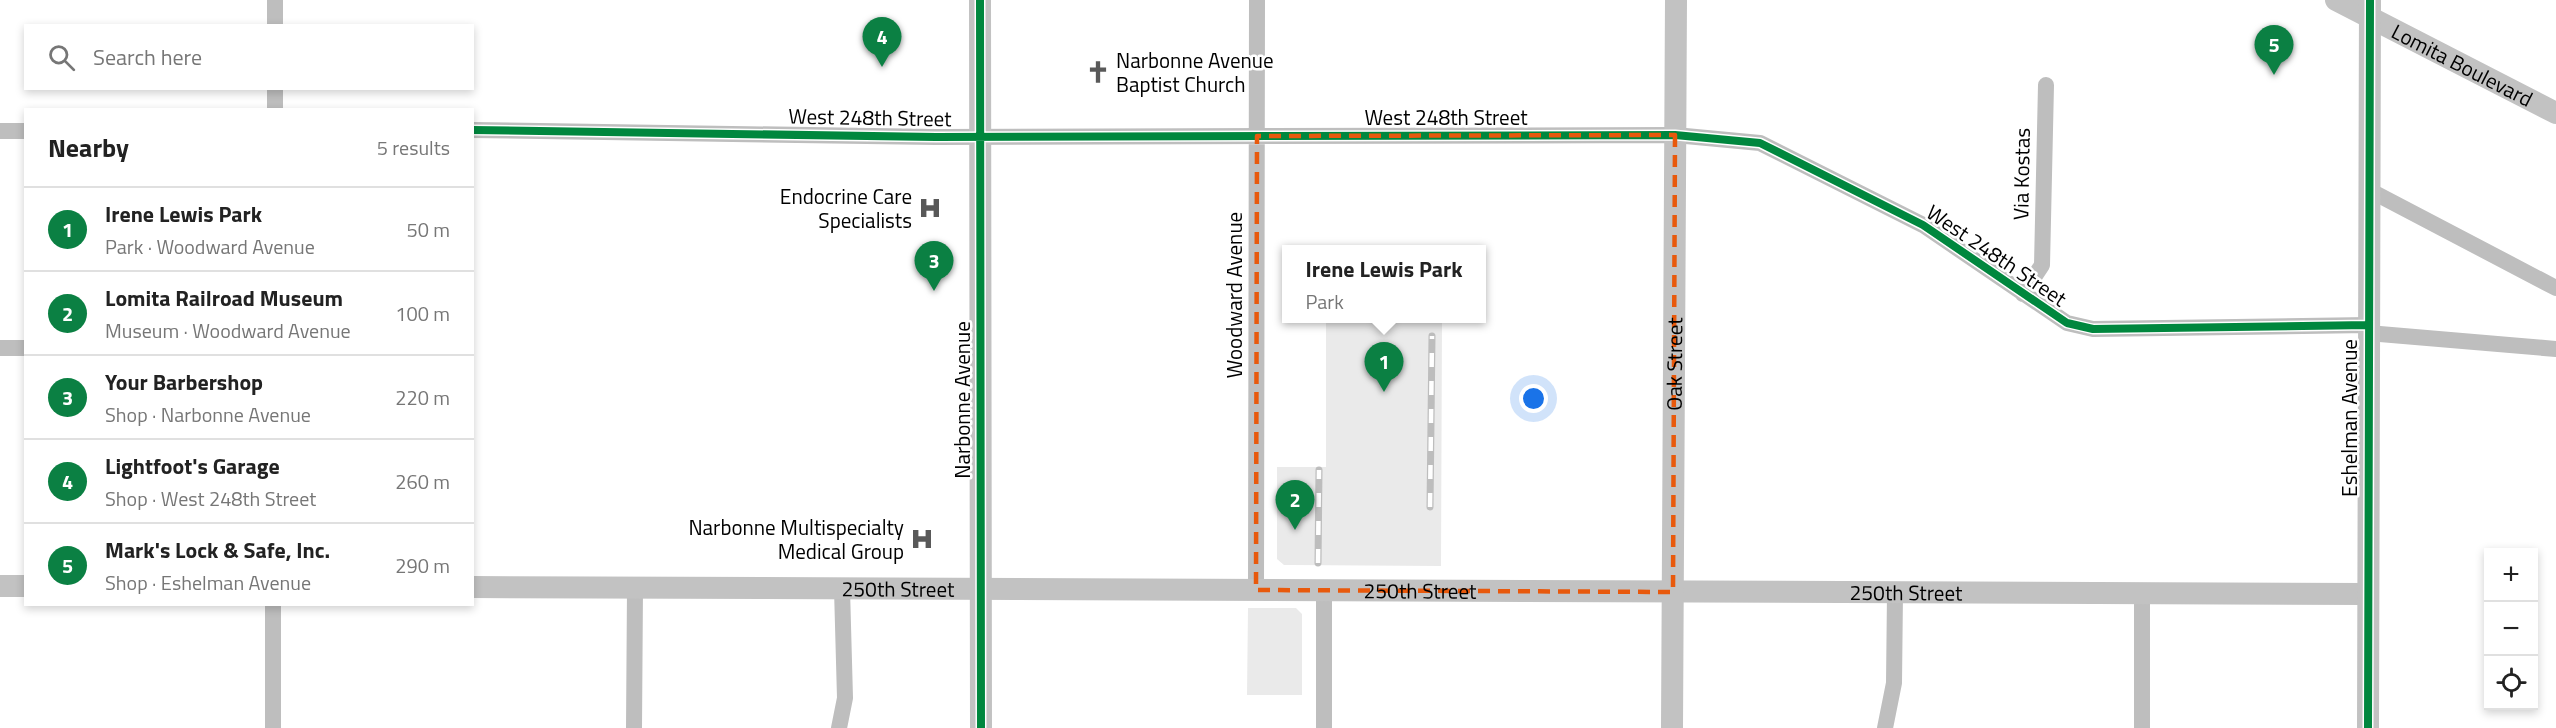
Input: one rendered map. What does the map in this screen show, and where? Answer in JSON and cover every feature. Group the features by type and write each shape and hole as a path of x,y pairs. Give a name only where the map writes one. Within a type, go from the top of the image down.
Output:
{"street":[{"path":"275,0 275,24"},
{"name":"Narbonne Avenue","path":"980,0 981,728"},
{"name":"Woodward Avenue","path":"1256,590 1257,0"},
{"name":"Oak Street","path":"1672,728 1676,0"},
{"name":"Lomita Boulevard","path":"2336,0 2370,9 2556,113"},
{"name":"Eshelman Avenue","path":"2368,728 2370,9"},
{"name":"Via Kostas","path":"2023,294 2042,265 2046,85"},
{"path":"275,90 275,108"},
{"name":"West 248th Street","path":"474,130 979,137 1675,135 1760,143 1923,225 2067,323 2093,329 2368,329 2556,349"},
{"path":"0,131 24,131"},
{"path":"2368,190 2556,288"},
{"path":"0,348 24,348"},
{"path":"0,586 24,586"},
{"name":"250th Street","path":"474,587 2367,594"},
{"path":"634,728 635,588"},
{"path":"839,728 845,698 842,588"},
{"path":"1324,590 1324,728"},
{"path":"1885,728 1894,683 1895,592"},
{"path":"2142,593 2142,728"},
{"path":"273,606 273,728"}],"highlighted area":[{"path":"1675,135 1673,592 1256,590 1257,136"}],"shaded area":[{"path":"1326,323 1442,323 1441,566 1284,565 1277,559 1277,467 1326,467"},
{"path":"1248,608 1296,608 1302,614 1302,695 1247,695"}],"railway":[{"path":"1430,507 1432,336"},
{"path":"1318,563 1319,470"}],"cycle path":[{"path":"980,0 981,728"},
{"path":"2368,728 2370,0"},
{"path":"474,130 936,137 1675,135 1760,143 1923,225 2067,323 2093,329 2368,325"}],"place":[{"name":"Lightfoot's Garage","path":"882,67"},
{"name":"Narbonne Avenue Baptist Church","path":"1098,72"},
{"name":"Mark's Lock & Safe, Inc.","path":"2274,75"},
{"name":"Endocrine Care Specialists","path":"930,208"},
{"name":"Your Barbershop","path":"934,291"},
{"name":"Irene Lewis Park","path":"1384,392"},
{"name":"Lomita Railroad Museum","path":"1295,530"},
{"name":"Narbonne Multispecialty Medical Group","path":"922,539"}]}
